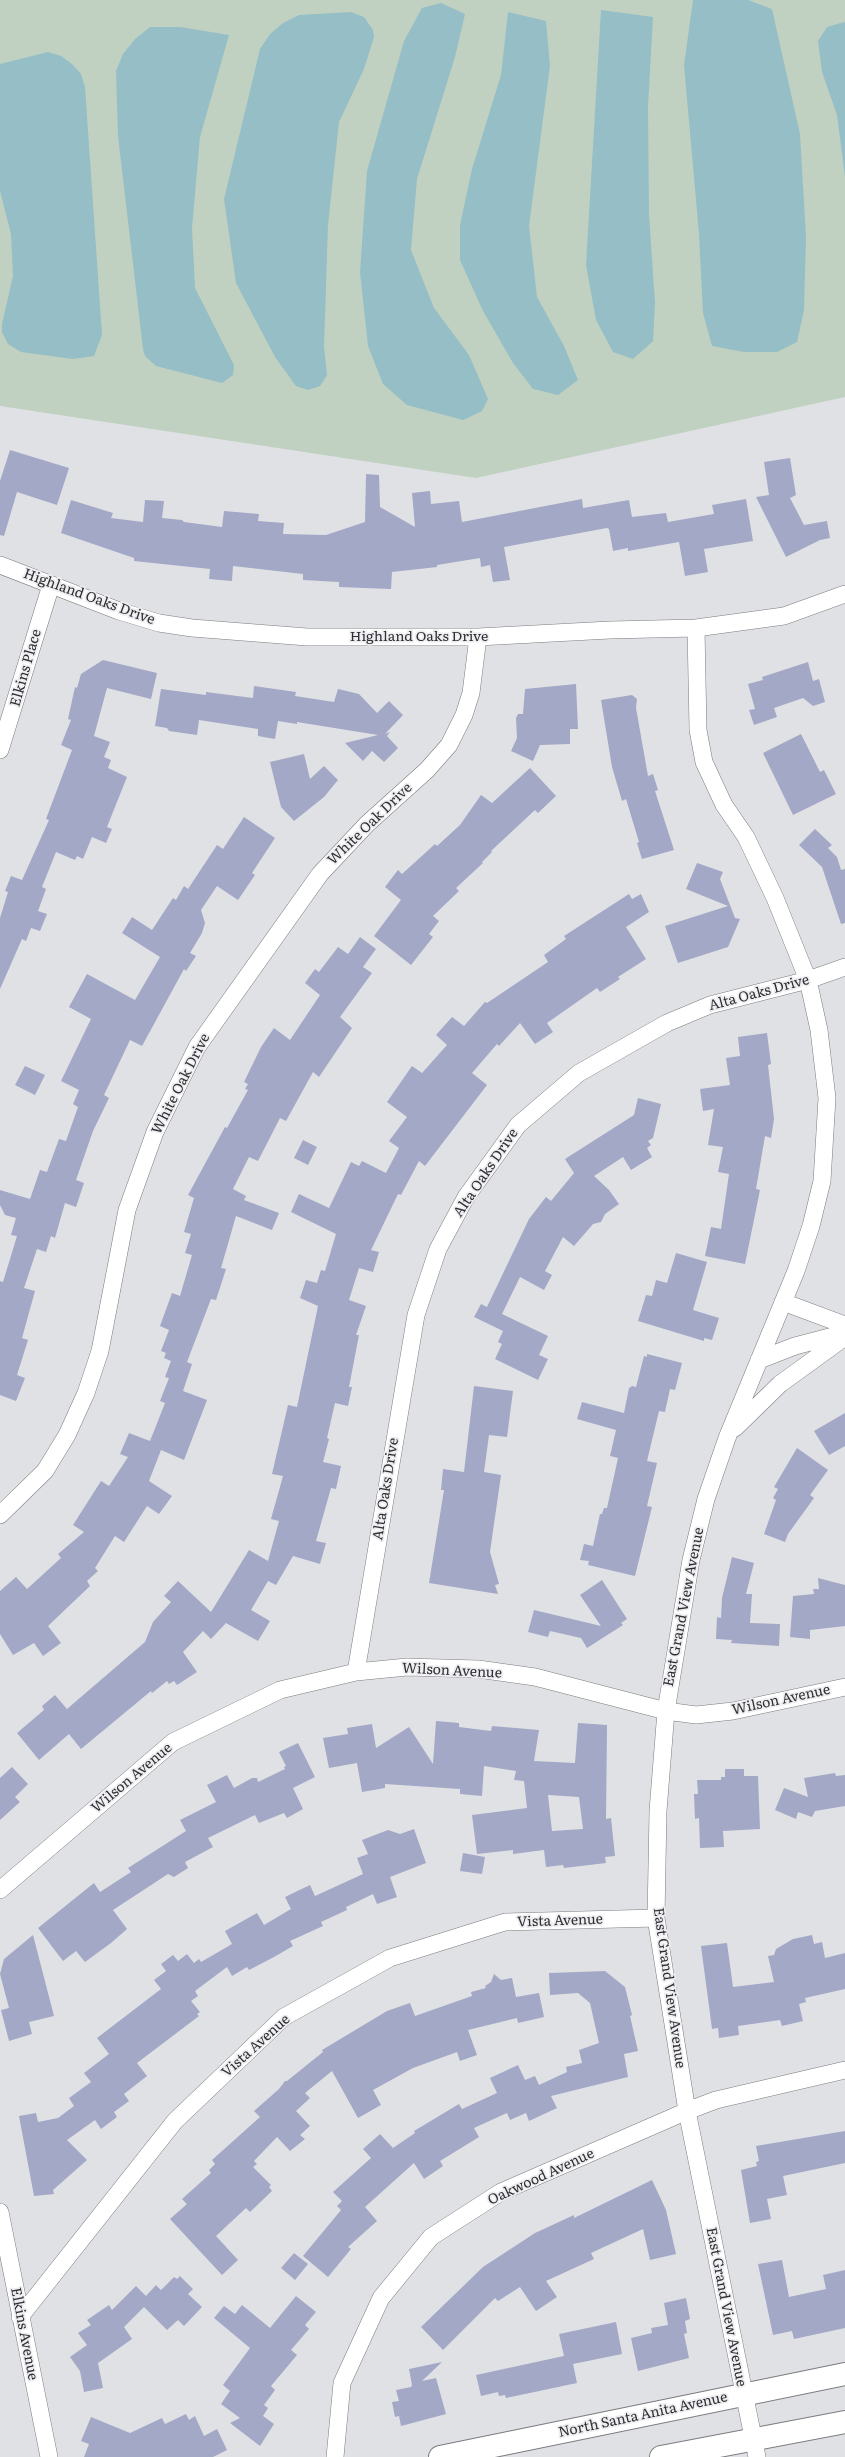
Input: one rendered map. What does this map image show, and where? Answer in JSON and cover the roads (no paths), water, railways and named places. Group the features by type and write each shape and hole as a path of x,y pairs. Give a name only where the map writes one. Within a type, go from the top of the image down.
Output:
{"street":[{"name":"Highland Oaks Drive","path":"0,564 125,613 159,623 192,628 307,637 478,637 610,630 696,628 784,616 845,594"},
{"name":"Elkins Place","path":"0,750 51,585"},
{"name":"East Grand View Avenue","path":"696,628 698,730 704,762 724,805 746,837 775,898 808,980 825,1067 827,1098 822,1180 811,1226 796,1271 727,1438 706,1499 690,1560 666,1711 658,1811 656,1918 687,2111 754,2449"},
{"name":"White Oak Drive","path":"0,1515 45,1471 67,1435 86,1393 100,1352 127,1210 155,1132 197,1047 320,874 367,824 427,770 449,745 464,715 471,693 478,637"},
{"name":"Alta Oaks Drive","path":"356,1672 416,1315 438,1249 466,1197 518,1126 579,1073 653,1030 710,1005 808,980 845,968"},
{"path":"783,1302 845,1325"},
{"path":"759,1360 795,1346 845,1333"},
{"path":"727,1438 780,1384 845,1337"},
{"name":"Wilson Avenue","path":"0,1890 173,1742 280,1690 356,1672 406,1666 478,1669 535,1677 666,1711 696,1715 733,1711 845,1687"},
{"name":"Vista Avenue","path":"20,2317 175,2121 284,2017 390,1958 505,1922 656,1918"},
{"name":"Oakwood Avenue","path":"334,2457 342,2383 381,2298 431,2237 502,2192 687,2111 716,2100 845,2070"},
{"name":"Elkins Avenue","path":"0,2212 3,2241 50,2457"},
{"name":"North Santa Anita Avenue","path":"440,2457 845,2374"},
{"path":"661,2457 727,2443 754,2449 845,2422"}],"water":[{"path":"693,0 748,0 772,9 800,134 806,237 804,310 797,342 777,352 744,352 712,346 703,313 699,234 684,65"},
{"path":"441,3 465,14 455,57 417,179 411,250 434,308 469,355 488,399 482,411 463,420 407,405 383,384 368,346 360,272 367,171 404,41 422,8"},
{"path":"601,10 653,17 648,107 649,214 655,303 653,341 633,359 613,352 596,320 586,265"},
{"path":"351,12 364,17 373,30 374,37 364,69 339,122 328,225 324,347 327,375 320,386 308,390 296,386 275,357 236,283 224,199 260,49 270,34 283,23 299,15"},
{"path":"508,12 546,21 550,66 529,226 537,297 564,346 578,380 558,395 533,389 513,363 483,311 460,260 460,225 472,169 501,75"},
{"path":"844,22 845,177 837,115 822,72 818,41 827,27"},
{"path":"150,27 180,27 229,35 200,137 192,228 195,288 234,365 233,375 222,383 156,366 145,356 143,349 118,136 116,71 123,54 135,39"},
{"path":"48,52 61,56 72,64 81,74 85,87 102,335 94,356 73,359 21,352 8,344 2,332 2,324 13,276 11,234 0,191 0,64"}]}
